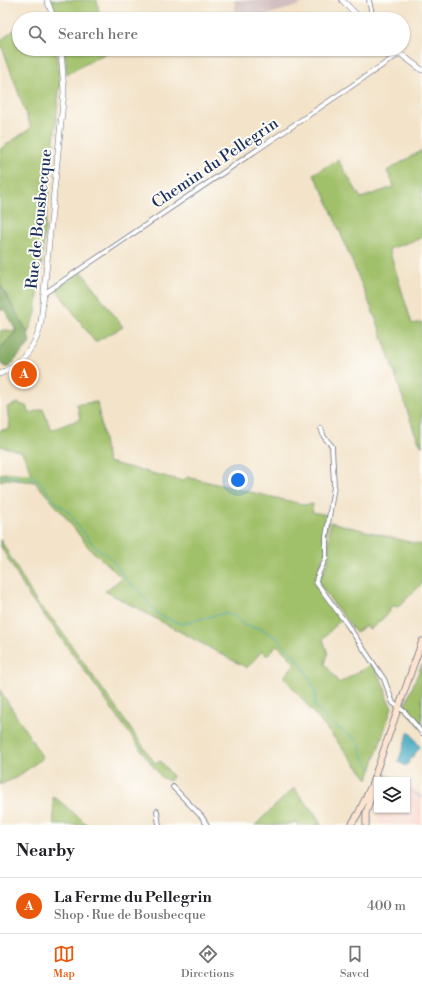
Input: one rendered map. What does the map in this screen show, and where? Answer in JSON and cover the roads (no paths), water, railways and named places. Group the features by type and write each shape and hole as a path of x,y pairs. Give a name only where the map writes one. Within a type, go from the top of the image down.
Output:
{"main road":[{"path":"351,825 368,793 400,708 422,641"},
{"path":"366,825 366,813 396,719"}],"street":[{"path":"48,0 52,12"},
{"path":"342,0 354,12"},
{"path":"369,0 372,12"},
{"name":"Rue de Bousbecque","path":"0,374 18,363 33,345 41,325 64,92 61,56"},
{"name":"Chemin du Pellegrin","path":"44,293 397,56"},
{"path":"403,56 422,70"},
{"path":"321,428 324,437 332,446 334,486 327,534 326,558 316,582 384,678 393,703 400,708 422,733"},
{"path":"173,787 202,817 207,825"},
{"path":"157,811 159,825"}],"water":[{"path":"409,731 420,747 406,766 398,762"}],"waterway":[{"path":"0,477 34,477 39,480 56,502 67,511 95,547 109,556 129,583 137,588 158,615 181,624 225,613 234,616 245,626 260,628 277,638 302,665 309,677 316,693 314,707 319,709 327,720 359,742 365,760 373,768"},
{"path":"382,772 391,777"},
{"path":"410,790 422,798"}],"place":[{"name":"La Ferme du Pellegrin","path":"24,374"}]}
